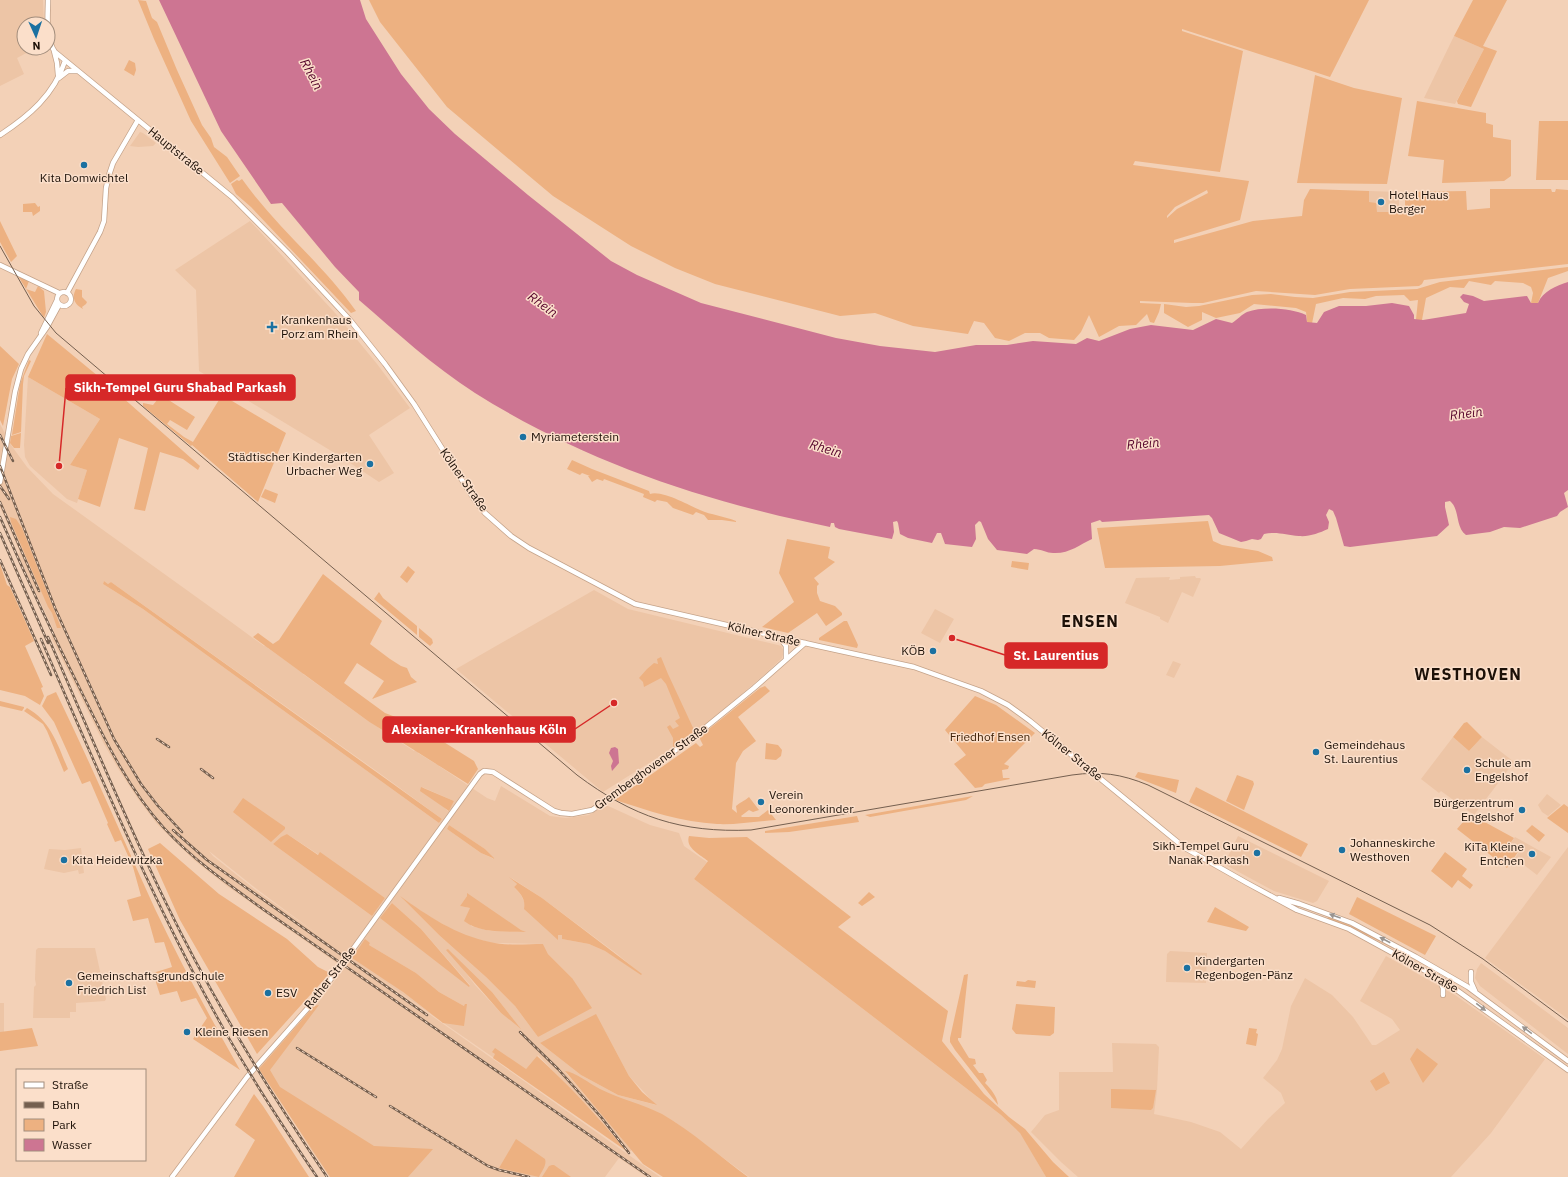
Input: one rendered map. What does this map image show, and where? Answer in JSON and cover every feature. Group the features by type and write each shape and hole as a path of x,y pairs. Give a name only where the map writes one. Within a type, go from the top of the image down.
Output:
{"main road":[{"path":"48,0 48,16"},
{"name":"Hauptstraße","path":"56,52 64,61 242,206 327,295"},
{"path":"55,56 58,66 58,79"},
{"path":"0,136 36,108 53,88 58,79 64,61"},
{"path":"58,79 66,72 77,71"},
{"path":"67,293 100,232 104,221 108,175 113,163 138,120"},
{"path":"0,265 59,293 67,293"},
{"path":"0,482 17,382 24,362 58,302 59,293"},
{"path":"58,302 64,306 70,302 70,296 67,293"},
{"name":"Kölner Straße","path":"327,295 370,344 402,387 474,500 485,513 511,536 529,548 635,604 805,644 914,667 957,682 1008,705 1030,721 1179,844 1212,864 1297,910 1349,929 1438,977 1456,988 1568,1070"},
{"path":"780,638 786,646 786,659"},
{"name":"Gremberghovener Straße","path":"480,774 484,771 493,772 544,805 561,813 581,813 592,810 695,736 805,644"},
{"name":"Rather Straße","path":"172,1177 247,1077 314,1000 340,967 480,774"},
{"name":"Kölner Straße","path":"1270,895 1352,923 1450,975 1476,992 1568,1061"},
{"path":"1471,972 1471,982 1476,992"},
{"path":"1438,977 1443,988 1443,995"},
{"path":"1540,1049 1544,1043"}],"shaded area":[{"path":"0,0 43,0 44,16 16,16 16,56 21,56 17,58 24,74 0,86"},
{"path":"1454,36 1484,49 1455,104 1424,98"},
{"path":"140,132 156,143 153,146 130,146"},
{"path":"1369,191 1399,192 1399,212 1376,212 1369,203"},
{"name":"Krankenhaus Porz am Rhein","path":"250,221 336,314 377,364 410,408 369,435 394,473 379,482 338,455 199,371 196,290 175,270"},
{"path":"28,377 100,419 70,465 87,470 77,503 67,499 30,466 25,457 24,445"},
{"path":"0,424 11,445 27,467 53,494 264,646 266,645 300,671 301,670 304,673 303,674 335,697 336,696 339,700 368,721 372,722 393,738 394,737 414,751 415,750 436,764 437,763 440,765 439,766 487,798 495,801 501,786 550,816 566,818 589,815 606,805 650,825 679,833 684,846 707,862 694,879 1001,1115 1020,1132 1046,1177 749,1177 675,1122 655,1111 606,1095 565,1072 632,1150 627,1153 597,1116 538,1055 520,1076 443,1023 464,1006 439,992 416,973 369,945 370,943 365,940 403,992 438,1019 347,956 660,1177 647,1177 619,1158 605,1177 330,1177 310,1148 264,1071 258,1068 322,998 344,968 227,886 194,860 157,824 138,799 104,744 51,637 54,631 18,555 20,552 0,507","holes":["104,581 108,584 111,582 442,819 439,823 143,609 103,584","422,787 454,801 448,811","449,825 485,849 494,859 481,853 447,829","287,834 385,898 372,916 273,844","209,851 320,936 257,891 213,856","510,877 542,898 617,954 641,974 605,951 589,944 562,939 562,935 558,935 558,939 525,904 521,895 514,887 517,884","467,896 525,932 490,931 471,926 470,908 460,906","402,898 430,917 462,935 492,943 543,944 548,954 572,978 538,1037 515,1006 486,977 439,935","392,903 421,929 470,985 470,987 381,918","448,949 492,992 520,1028 501,1013 475,985","605,1031 629,1076 656,1105 618,1095 581,1075 540,1043"]},
{"path":"1195,576 1196,578 1201,579 1193,597 1182,592 1168,623 1160,619 1160,617 1125,603 1136,578 1170,577 1169,580 1180,579 1180,577"},
{"path":"594,590 628,609 778,645 781,646 784,651 782,658 697,733 603,792 456,669"},
{"path":"935,609 954,619 940,643 921,633"},
{"path":"1173,661 1181,664 1174,678 1166,675"},
{"name":"Schule am Engelshof","path":"1453,737 1469,751 1482,737 1514,762 1474,815 1441,791 1439,793 1421,779"},
{"path":"1547,794 1561,805 1548,816 1542,812 1538,805"},
{"path":"1238,836 1329,881 1317,901 1313,903 1274,891 1224,864"},
{"name":"KiTa Kleine Entchen","path":"1515,837 1551,857 1537,875 1515,858 1519,852 1510,844"},
{"path":"1568,847 1568,1019 1485,958"},
{"name":"Kita Heidewitzka","path":"81,848 84,873 79,874 78,870 64,873 44,869 49,849 65,850"},
{"name":"Gemeinschaftsgrundschule Friedrich List","path":"38,948 95,948 106,999 105,1001 76,1003 76,1012 70,1012 70,1018 33,1018 34,987 36,985 36,950"},
{"name":"Kindergarten Regenbogen-Pänz","path":"1170,951 1207,953 1206,983 1166,982 1167,954"},
{"path":"1386,956 1455,995 1545,1059 1491,1133 1451,1177 1078,1177 1031,1132 1045,1115 1059,1110 1059,1072 1113,1072 1112,1043 1156,1044 1159,1047 1157,1090 1154,1114 1191,1122 1220,1132 1241,1149 1268,1119 1285,1103 1281,1093 1263,1078 1277,1060 1282,1049 1291,1006 1305,978 1332,995 1353,1017 1372,1045 1376,1045 1400,1030 1392,1019 1360,1001"},
{"path":"1481,963 1568,1028 1568,1054 1480,986 1475,978 1477,969"},
{"path":"0,1003 4,1003 4,1032 0,1032"}],"green space":[{"path":"138,0 146,1 152,18 157,22 202,125 211,138 214,147 227,157 240,176 230,183 191,121"},
{"path":"369,0 1369,0 1330,77 1182,29 1182,31 1243,51 1220,172 1135,161 1133,165 1249,181 1240,220 1174,240 1174,243 1253,221 1302,216 1304,200 1310,189 1369,191 1369,202 1376,203 1377,212 1405,212 1405,192 1466,191 1467,210 1490,208 1490,189 1551,189 1552,192 1555,192 1556,189 1568,190 1568,264 1424,280 1419,286 1350,289 1315,295 1256,291 1203,303 1140,301 1140,303 1161,304 1154,323 1150,322 1147,314 1136,325 1119,326 1099,337 1089,315 1081,332 1074,340 1049,338 1040,333 1025,333 1009,341 995,338 984,323 974,321 968,334 913,326 875,313 840,316 715,284 675,268 631,246 553,196 447,107 380,22","holes":["1207,190 1208,193 1177,209 1167,218 1175,207"]},
{"path":"1473,0 1507,0 1483,46 1497,51 1471,107 1458,104 1457,101 1484,49 1454,36"},
{"path":"129,60 135,63 136,70 134,76 124,70"},
{"path":"1315,75 1354,88 1402,98 1387,184 1297,183"},
{"path":"1417,101 1486,113 1486,123 1493,125 1493,137 1511,140 1511,176 1504,181 1442,183 1444,160 1408,156"},
{"path":"1539,121 1568,121 1568,180 1536,180"},
{"path":"242,179 269,213 329,277 356,311 351,313 251,207 236,194 231,184"},
{"path":"35,203 38,207 40,206 40,211 33,216 32,212 23,212 23,204"},
{"path":"0,221 17,256 11,262 0,242"},
{"path":"1568,267 1568,271 1548,278 1538,303 1535,320 1531,303 1533,293 1531,287 1523,283 1495,281 1491,285 1469,281 1464,288 1450,287 1426,298 1422,320 1415,329 1418,300 1410,301 1404,295 1376,296 1365,299 1343,298 1316,304 1309,338 1306,312 1296,308 1254,304 1240,313 1216,318 1202,312 1202,320 1188,327 1164,313 1164,304 1186,307 1199,306 1252,295 1271,294 1313,298 1350,292 1417,289 1440,282"},
{"path":"18,276 29,281 26,289"},
{"path":"38,286 44,291 46,312 44,318 26,289 35,292"},
{"path":"76,289 82,290 82,297 87,302 82,307 83,309 75,301 74,295"},
{"path":"47,334 104,381 200,466 198,470 183,459 160,452 145,511 134,509 148,448 119,438 100,507 78,499 87,470 70,465 100,419 28,377"},
{"path":"0,346 19,364 12,379 3,426 0,420"},
{"path":"29,360 31,361 24,376 23,384 21,432 12,435 20,384"},
{"path":"169,385 164,397 195,417 187,430 170,420 167,424 193,442 222,395 286,433 258,502 192,445 191,446 143,406 143,403 153,405"},
{"path":"21,433 20,448 14,448 10,443 11,436"},
{"path":"572,460 649,491 650,494 655,493 668,496 704,512 731,519 736,522 708,520 704,515 696,512 693,515 673,508 667,502 657,500 655,502 643,497 644,494 604,479 603,481 597,479 592,482 588,476 590,476 582,473 580,475 567,469"},
{"path":"265,489 278,494 275,503 261,497"},
{"path":"10,517 16,519 22,528 61,628 57,628 52,613 48,607"},
{"path":"1208,521 1213,541 1222,545 1258,551 1272,557 1273,561 1220,566 1105,568 1097,528"},
{"path":"787,539 830,547 828,558 835,562 814,578 819,584 817,586 817,593 820,601 835,606 842,613 842,615 826,626 817,613 788,633 762,627 794,602 779,573"},
{"path":"1012,561 1029,563 1028,570 1011,567"},
{"path":"0,564 7,585 10,587 34,641 25,646 43,687 41,688 44,696 40,705 25,696 0,690"},
{"path":"408,566 415,572 407,583 400,577"},
{"path":"323,574 382,621 370,644 390,659 407,668 411,677 417,682 372,699 384,681 357,663 344,683 385,713 422,727 427,734 439,739 474,761 478,769 468,784 368,721 253,637 258,633 273,644 279,640"},
{"path":"104,581 108,584 111,582 442,819 439,823 143,609 103,584"},
{"path":"379,592 383,598 417,626 417,635 374,599"},
{"path":"844,621 847,621 858,645 857,648 819,640 819,638"},
{"path":"419,628 432,639 433,643 430,646 419,637"},
{"path":"661,657 695,732 673,748 673,738 667,727 670,725 673,729 679,726 675,721 680,718 666,684 661,678 644,687 643,682 639,678 654,663 658,664 657,659"},
{"path":"765,686 770,691 738,717 756,741 743,751 736,763 732,809 737,813 736,806 749,797 759,810 753,812 749,810 741,816 742,817 759,817 768,810 776,820 732,824 704,823 666,815 615,800 696,743 700,747 703,745 699,737 760,688"},
{"path":"56,692 165,930 240,1070 193,1039 207,1018 196,998 181,1002 177,991 160,995 153,973 172,967 164,942 155,943 148,918 133,921 127,900 141,896 133,867 121,840 115,842 90,781 82,784 54,722 42,706 47,696"},
{"name":"Friedhof Ensen","path":"975,696 996,705 1035,733 1004,764 1009,766 1008,769 1002,770 1003,778 1010,779 985,784 982,787 975,788 954,764 966,755 945,730"},
{"path":"0,701 24,708 22,711 0,706"},
{"path":"27,708 42,720 53,735 68,769 64,772 43,724 24,711"},
{"path":"1467,722 1482,737 1469,751 1453,737 1464,723"},
{"path":"766,743 778,745 782,750 781,756 776,760 765,759"},
{"path":"1138,772 1179,780 1176,793 1135,777"},
{"path":"1237,775 1253,781 1254,784 1244,810 1226,801"},
{"path":"421,787 454,801 449,811 420,791"},
{"path":"1196,787 1308,844 1301,857 1189,802"},
{"path":"973,796 966,800 870,817 865,815"},
{"path":"243,798 285,827 285,829 271,842 233,812"},
{"path":"1564,804 1568,807 1568,833 1547,818"},
{"path":"1470,814 1514,838 1509,845 1518,852 1507,868 1457,829"},
{"path":"857,816 859,822 789,832 765,833 765,831"},
{"path":"449,825 485,849 495,859 481,853 447,829"},
{"path":"1532,825 1545,835 1539,842 1526,831"},
{"path":"287,834 318,855 320,852 385,898 372,916 273,844"},
{"path":"689,836 709,838 747,837 851,917 838,927 948,1011 942,1041 984,1094 1009,1117 1025,1129 1053,1162 1069,1177 1046,1177 1020,1133 1001,1115 694,879 708,861 691,847 688,840"},
{"path":"160,843 219,894 287,939 318,967 330,973 257,1054 180,920 148,849"},
{"path":"1445,852 1467,869 1462,876 1473,885 1470,889 1458,880 1452,888 1431,871"},
{"path":"509,877 542,898 642,974 641,975 605,951 589,944 562,939 562,935 558,935 558,940 524,909 523,899 514,887 517,884"},
{"path":"869,892 875,897 862,906 858,903"},
{"path":"467,893 526,932 486,930 464,921 470,908 460,906 467,896"},
{"path":"400,896 443,924 466,935 503,944 543,944 548,954 572,978 592,1008 538,1037 515,1006 486,977 439,935"},
{"path":"1357,897 1436,936 1425,955 1349,914"},
{"path":"392,903 421,929 470,986 469,987 380,918"},
{"path":"1215,907 1249,927 1246,931 1207,922"},
{"path":"1328,917 1357,928 1403,953 1358,931 1327,919"},
{"path":"365,939 370,943 369,945 416,973 439,992 464,1006 467,1004 464,1026 443,1023 403,992 352,958"},
{"path":"448,949 492,992 521,1029 501,1013 446,950"},
{"path":"968,974 961,1038 958,1038 958,1040 969,1058 975,1059 976,1064 973,1065 979,1073 983,1073 987,1080 985,1083 995,1096 998,1105 950,1042 964,975"},
{"path":"1028,980 1036,981 1035,988 1016,986 1017,981 1025,982"},
{"path":"1016,1004 1055,1007 1054,1033 1050,1036 1016,1034 1012,1029"},
{"path":"319,1005 270,1070 280,1087 374,1146 433,1149 408,1177 330,1177 259,1069 314,1006"},
{"path":"596,1014 629,1076 642,1092 657,1105 618,1095 581,1075 540,1043"},
{"path":"32,1028 38,1046 0,1051 0,1032"},
{"path":"1249,1028 1257,1029 1256,1033 1258,1034 1256,1046 1246,1044"},
{"path":"495,1048 526,1069 537,1056 583,1101 625,1150 493,1058 495,1054 492,1052"},
{"path":"1417,1048 1438,1064 1423,1083 1410,1059"},
{"path":"565,1071 578,1076 608,1093 662,1114 695,1136 748,1177 663,1177 643,1164"},
{"path":"1384,1072 1390,1083 1376,1091 1370,1081"},
{"path":"1111,1089 1156,1090 1153,1108 1151,1110 1111,1108"},
{"path":"254,1094 309,1177 234,1177 255,1140 235,1125"},
{"path":"516,1139 545,1159 545,1166 539,1177 499,1168"},
{"path":"552,1165 571,1177 542,1177 549,1166"}],"water":[{"name":"Rhein","path":"159,0 360,0 366,19 401,74 429,109 455,134 528,195 611,261 637,275 701,303 836,338 880,346 935,352 976,345 1007,345 1033,341 1076,344 1087,338 1099,341 1130,329 1151,325 1193,330 1216,319 1232,323 1247,312 1261,309 1285,309 1293,311 1306,315 1307,322 1317,323 1324,312 1339,306 1366,306 1392,303 1409,306 1414,315 1414,319 1423,320 1466,313 1469,304 1464,302 1460,297 1463,294 1473,296 1484,301 1527,296 1531,303 1538,303 1547,292 1568,282 1568,490 1564,493 1568,507 1557,516 1520,528 1504,527 1490,532 1466,535 1460,527 1455,509 1450,501 1445,502 1449,525 1437,536 1350,547 1344,546 1336,518 1333,511 1329,509 1326,515 1329,522 1328,529 1321,532 1303,536 1269,533 1264,534 1261,539 1258,540 1252,539 1241,542 1219,533 1209,515 1102,522 1100,520 1091,523 1092,539 1074,549 1053,553 1034,549 1027,554 997,550 988,539 981,522 979,521 975,525 976,539 972,547 945,544 941,533 937,533 932,543 908,538 900,534 897,521 893,522 894,532 892,539 839,529 835,527 834,523 831,523 830,527 736,505 646,476 602,459 559,439 517,418 475,393 459,383 430,360 359,300 359,292 335,267 282,203 271,204 221,131"},
{"path":"615,747 618,749 619,763 612,771 611,766 613,761 609,753 611,748"}],"tram line":[{"path":"0,246 34,306 56,333 577,775 598,790 638,812 680,825 702,829 751,830 1072,775 1092,773 1111,774 1129,778 1148,785 1430,925 1483,959 1568,1022"}],"railway":[{"path":"0,435 13,461"},
{"path":"0,466 55,608 114,739 141,784 158,806 182,832"},
{"path":"0,486 9,499"},
{"path":"0,502 39,591"},
{"path":"0,517 50,628 109,746 139,797 164,828 213,873 267,912 650,1177"},
{"path":"0,533 48,643"},
{"path":"0,560 51,675"},
{"path":"48,637 136,839 167,905 203,975 242,1044 327,1177"},
{"path":"41,639 124,830 192,971 240,1058 317,1177"},
{"path":"157,739 169,747"},
{"path":"201,769 213,778"},
{"path":"173,830 207,860 427,1015"},
{"path":"520,1032 558,1069 601,1117 629,1153"},
{"path":"297,1048 376,1097"},
{"path":"390,1106 488,1166 529,1177"}],"place":[{"name":"Kita Domwichtel","path":"84,165"},
{"name":"Hotel Haus Berger","path":"1381,202"},
{"name":"Krankenhaus Porz am Rhein","path":"272,327"},
{"name":"Myriameterstein","path":"523,437"},
{"name":"Städtischer Kindergarten Urbacher Weg","path":"370,464"},
{"name":"Sikh-Tempel Guru Shabad Parkash","path":"59,466"},
{"name":"St. Laurentius","path":"952,638"},
{"name":"KÖB","path":"933,651"},
{"name":"Alexianer-Krankenhaus Köln","path":"614,703"},
{"name":"Gemeindehaus St. Laurentius","path":"1316,752"},
{"name":"Schule am Engelshof","path":"1467,770"},
{"name":"Verein Leonorenkinder","path":"761,802"},
{"name":"Bürgerzentrum Engelshof","path":"1522,810"},
{"name":"Johanneskirche Westhoven","path":"1342,850"},
{"name":"Sikh-Tempel Guru Nanak Parkash","path":"1257,853"},
{"name":"KiTa Kleine Entchen","path":"1532,854"},
{"name":"Kita Heidewitzka","path":"64,860"},
{"name":"Kindergarten Regenbogen-Pänz","path":"1187,968"},
{"name":"Gemeinschaftsgrundschule Friedrich List","path":"69,983"},
{"name":"ESV","path":"268,993"},
{"name":"Kleine Riesen","path":"187,1032"}],"district":[{"name":"ENSEN","path":"1090,621"},
{"name":"WESTHOVEN","path":"1468,674"}]}
